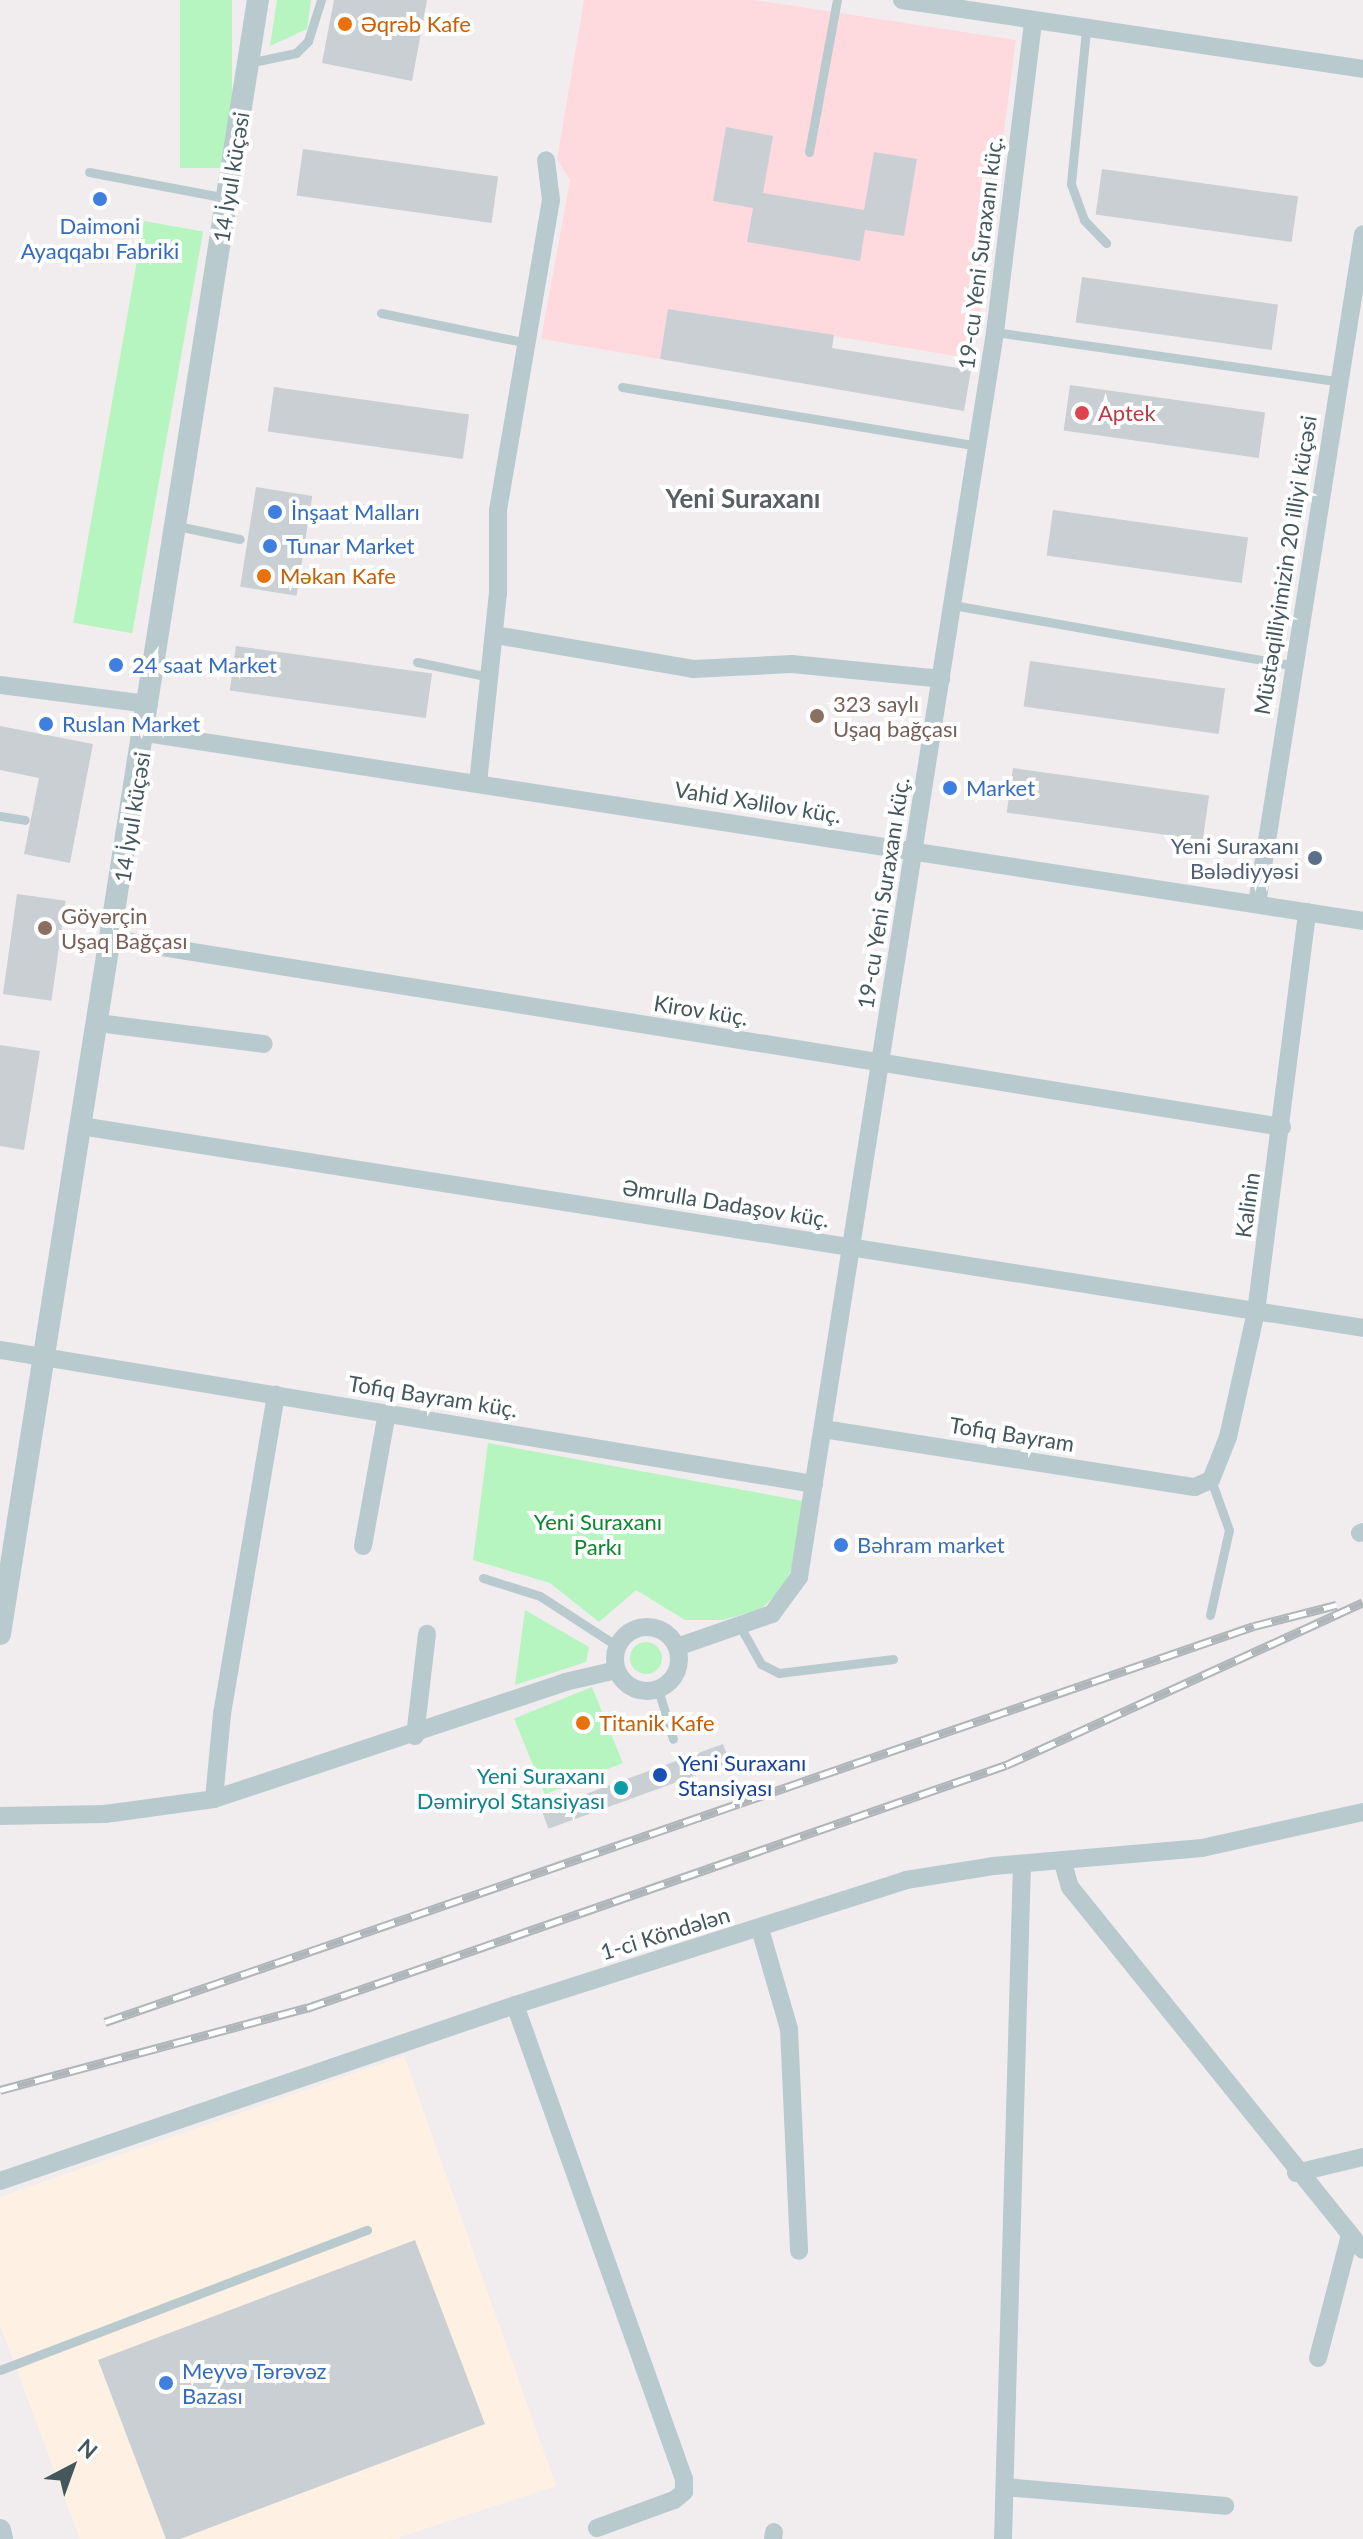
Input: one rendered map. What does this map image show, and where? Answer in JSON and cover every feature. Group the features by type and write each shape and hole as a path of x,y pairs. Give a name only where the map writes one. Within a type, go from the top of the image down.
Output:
{"street":[{"name":"14 İyul küçəsi","path":"0,1634 146,733 258,0"},
{"path":"902,0 1086,30 1363,69"},
{"name":"19-cu Yeni Suraxanı küç.","path":"677,1647 741,1628 772,1614 793,1592 823,1429 995,332 1033,21"},
{"path":"478,783 495,635 498,510 551,200 546,160"},
{"name":"Müstəqilliyimizin 20 illiyi küçəsi","path":"1257,904 1291,665 1363,234"},
{"path":"495,635 693,669 792,664 941,679"},
{"path":"0,685 149,704"},
{"name":"Vahid Xəlilov küç.","path":"146,733 1363,921"},
{"name":"Kalinin","path":"1203,1483 1228,1437 1256,1312 1307,912"},
{"name":"Kirov küç.","path":"112,939 1282,1127"},
{"path":"98,1023 264,1044"},
{"name":"Əmrulla Dadaşov küç.","path":"81,1126 1363,1328"},
{"name":"Tofiq Bayram küç.","path":"0,1350 814,1484"},
{"path":"214,1799 222,1714 276,1395"},
{"path":"363,1546 387,1413"},
{"name":"Tofiq Bayram","path":"823,1429 1203,1483"},
{"path":"647,1627 660,1629 677,1647 676,1672 658,1689 634,1688 617,1670 617,1646 624,1635 647,1627"},
{"path":"415,1736 427,1634"},
{"path":"0,1816 105,1814 214,1799 415,1736 565,1682 617,1670"},
{"name":"1-ci Köndələn","path":"0,2181 515,2005 906,1880 1022,1865 1202,1848 1363,1812"},
{"path":"1063,1863 1070,1887 1169,2005 1296,2173 1363,2250"},
{"path":"1003,2539 1022,1865"},
{"path":"760,1929 789,2029 799,2251"},
{"path":"515,2005 684,2479 684,2492 674,2500 597,2528"},
{"path":"1296,2173 1363,2157"},
{"path":"1318,2358 1350,2235"},
{"path":"1005,2487 1225,2506"},
{"path":"0,2530 2,2539"}],"lane":[{"path":"248,63 296,53 308,41 321,0"},
{"path":"809,152 837,0"},
{"path":"1086,30 1071,184 1084,220 1106,243"},
{"path":"89,172 227,198"},
{"path":"381,313 528,343"},
{"path":"995,332 1340,382"},
{"path":"622,387 977,446"},
{"path":"177,526 240,539"},
{"path":"953,605 1291,665"},
{"path":"417,662 490,677"},
{"path":"0,816 25,820"},
{"path":"1203,1483 1229,1530 1210,1615"},
{"path":"483,1578 540,1596 617,1646"},
{"path":"741,1628 761,1664 779,1673 893,1659"},
{"path":"658,1689 673,1739"},
{"path":"0,2370 367,2230"}],"shaded area":[{"path":"584,0 755,0 1016,40 974,359 669,309 660,359 541,339 570,180 557,159"},
{"path":"404,2056 556,2486 394,2539 80,2539 0,2325 0,2197"}],"green space":[{"path":"180,0 232,0 232,168 180,168"},
{"path":"277,0 311,0 307,29 270,46"},
{"path":"144,221 203,231 132,633 73,623"},
{"name":"Yeni Suraxanı Parkı","path":"488,1443 803,1501 796,1558 783,1588 761,1609 723,1620 685,1620 636,1590 599,1622 550,1583 473,1560"},
{"path":"525,1610 589,1647 586,1662 515,1685"},
{"path":"646,1642 657,1647 662,1658 657,1669 646,1674 635,1669 630,1658 635,1647"},
{"path":"592,1687 623,1763 545,1794 514,1718"}],"building":[{"path":"334,0 427,0 412,81 322,63"},
{"path":"726,127 773,136 763,193 864,210 874,152 917,159 904,236 865,230 860,261 747,242 753,208 713,201"},
{"path":"303,149 498,176 492,223 296,196"},
{"path":"1102,169 1298,197 1292,242 1096,215"},
{"path":"1082,277 1278,305 1272,350 1076,323"},
{"path":"668,309 834,335 832,348 971,370 964,411 660,359"},
{"path":"1070,385 1265,412 1259,458 1064,431"},
{"path":"274,387 469,414 463,459 268,432"},
{"path":"256,487 312,496 296,596 240,587"},
{"path":"1053,510 1248,537 1242,583 1047,556"},
{"path":"236,646 432,674 426,718 230,691"},
{"path":"1030,661 1225,688 1219,734 1024,707"},
{"path":"0,726 93,744 70,863 24,854 39,778 0,770"},
{"path":"1013,768 1209,796 1203,840 1007,813"},
{"path":"17,894 66,901 51,1001 3,994"},
{"path":"0,1045 40,1051 24,1150 0,1146"},
{"name":"Yeni Suraxanı Dəmiryol Stansiyası","path":"723,1744 730,1763 548,1829 542,1810"},
{"path":"415,2240 485,2424 180,2539 166,2539 98,2360"}],"railway":[{"path":"0,2090 307,2008 1006,1765 1363,1602"},
{"path":"105,2022 1254,1626 1336,1605"}],"place":[{"name":"Əqrəb Kafe","path":"345,24"},
{"name":"Daimoni Ayaqqabı Fabriki","path":"100,199"},
{"name":"Aptek","path":"1082,413"},
{"name":"İnşaat Malları","path":"275,512"},
{"name":"Tunar Market","path":"270,546"},
{"name":"Məkan Kafe","path":"264,576"},
{"name":"24 saat Market","path":"116,665"},
{"name":"323 saylı Uşaq bağçası","path":"817,716"},
{"name":"Ruslan Market","path":"46,724"},
{"name":"Market","path":"950,788"},
{"name":"Yeni Suraxanı Bələdiyyəsi","path":"1315,858"},
{"name":"Göyərçin Uşaq Bağçası","path":"45,928"},
{"name":"Bәhram market","path":"841,1545"},
{"name":"Titanik Kafe","path":"583,1723"},
{"name":"Yeni Suraxanı Stansiyası","path":"660,1775"},
{"name":"Yeni Suraxanı Dəmiryol Stansiyası","path":"621,1788"},
{"name":"Meyvə Tərəvəz Bazası","path":"166,2383"}],"district":[{"name":"Yeni Suraxanı","path":"743,499"}]}
